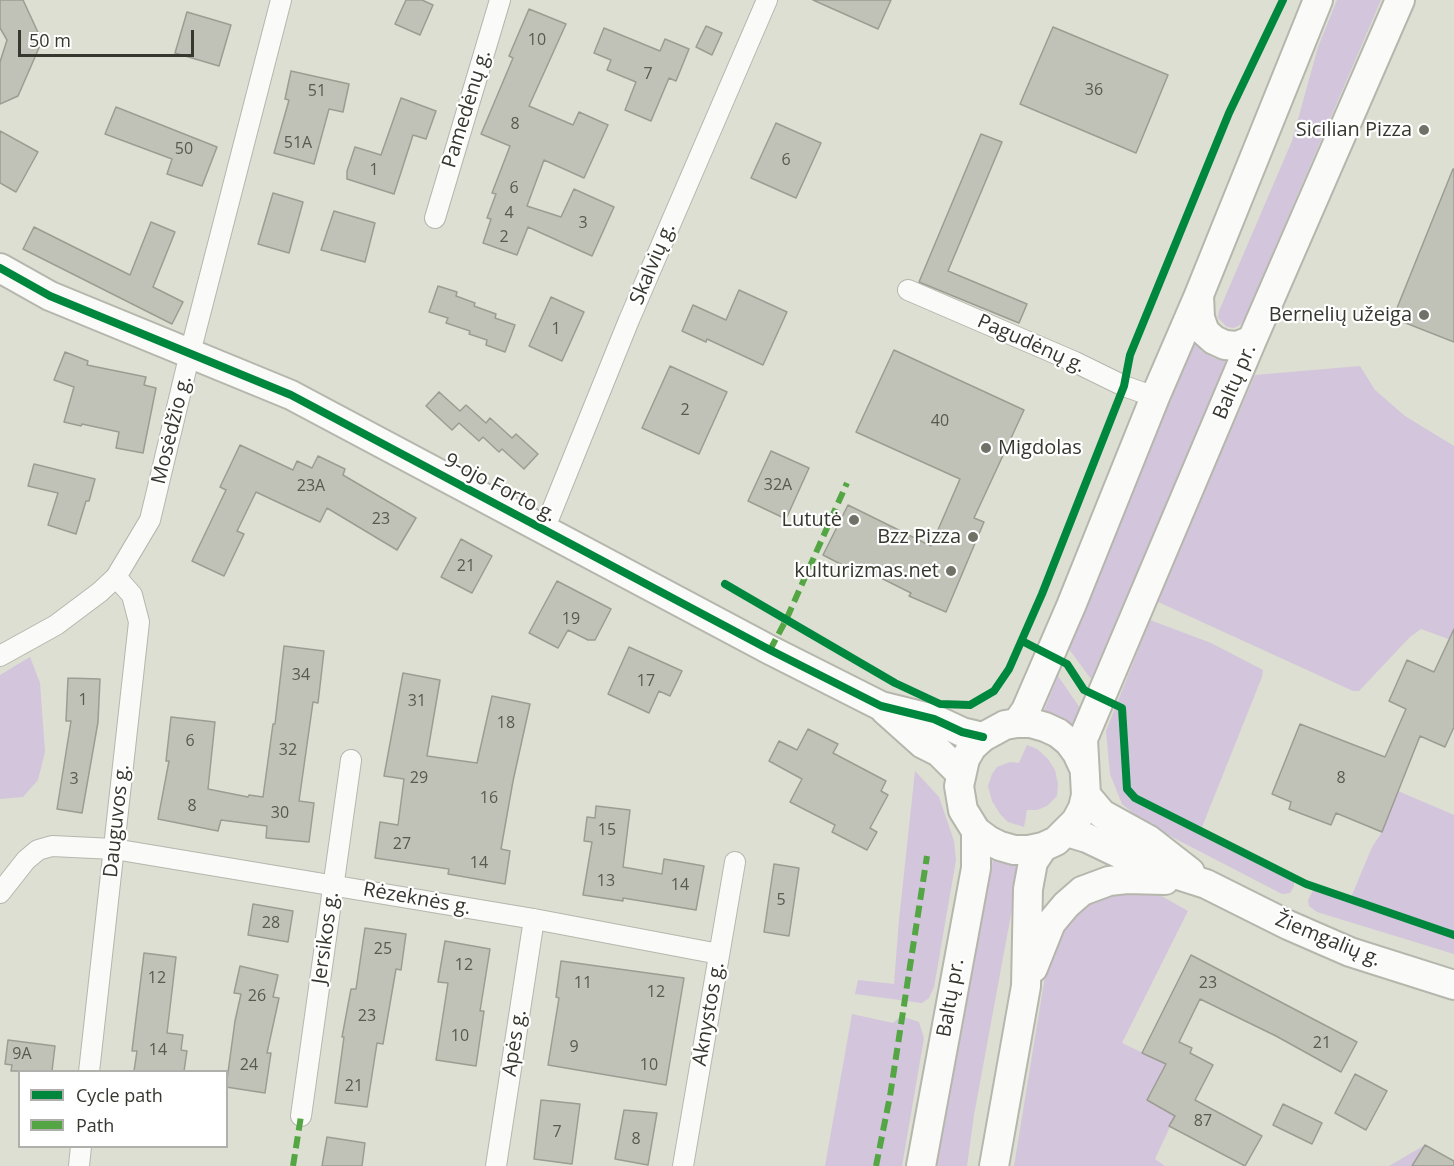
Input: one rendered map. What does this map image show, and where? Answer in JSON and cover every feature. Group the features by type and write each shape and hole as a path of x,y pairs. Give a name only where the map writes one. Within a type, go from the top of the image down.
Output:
{"main road":[{"path":"1017,723 1026,710 1071,606 1155,397 1200,295 1318,0"},
{"name":"Baltų pr.","path":"1083,766 1069,742 1045,726 1017,723 993,730 983,737 969,753 960,773 959,786 962,804 976,831 1000,846 1014,850 1043,847 1056,841 1076,821 1086,795 1083,739 1252,340 1400,0"},
{"name":"9-ojo Forto g.","path":"0,268 50,296 291,395 881,706 934,719 962,732 983,737"},
{"path":"1200,295 1200,318 1205,332 1214,340 1226,345 1237,346 1252,340"},
{"name":"9-ojo Forto g.","path":"881,706 923,744 939,752 960,773"},
{"name":"Žiemgalių g.","path":"1086,795 1102,814 1149,840 1206,884"},
{"name":"Baltų pr.","path":"921,1166 976,868 976,831"},
{"name":"Žiemgalių g.","path":"1067,832 1087,837 1137,862 1206,884 1287,925 1350,952 1454,985"},
{"path":"994,1166 1026,986 1028,889 1033,862 1043,847"},
{"path":"1026,986 1051,923 1066,904 1082,891 1109,881 1127,879 1206,884"}],"street":[{"name":"Mosėdžio g.","path":"0,656 56,625 100,592 116,577 150,520 280,0"},
{"name":"Pamedėnų g.","path":"435,218 500,0"},
{"name":"Skalvių g.","path":"544,530 629,320 767,0"},
{"name":"Pagudėnų g.","path":"908,290 1075,362 1124,386 1155,397"},
{"name":"Dauguvos g.","path":"89,1070 139,622 132,595 116,577"},
{"name":"Jersikos g.","path":"301,1116 351,760"},
{"name":"Rėzeknės g.","path":"0,893 26,860 38,850 52,846 114,849 333,885 719,954"},
{"name":"Aknystos g.","path":"683,1166 735,862"},
{"name":"Apės g.","path":"496,1166 534,920"},
{"path":"79,1166 81,1148"}],"shaded area":[{"path":"1337,0 1381,0 1244,320 1234,328 1227,327 1218,318 1219,311 1292,141 1318,47"},
{"path":"1194,341 1202,351 1214,358 1228,360 1091,679 1069,649"},
{"path":"1360,366 1375,390 1405,416 1454,446 1454,641 1421,629 1410,637 1359,691 1353,691 1156,601 1255,375"},
{"path":"1150,620 1211,643 1263,670 1200,832 1294,878 1294,886 1290,893 1282,894 1145,823 1122,804 1110,774 1106,731"},
{"path":"30,657 40,683 45,752 38,780 23,797 0,799 0,675"},
{"path":"1058,676 1080,708 1069,730 1043,713"},
{"path":"1027,745 1037,749 1048,759 1055,770 1058,784 1057,796 1047,806 1037,810 1027,810 1024,827 1008,822 1000,814 992,801 988,786 997,767 1010,762 1019,763"},
{"path":"915,771 939,797 954,841 956,860 934,987 929,998 922,1003 855,994 858,980 894,984"},
{"path":"1398,791 1454,815 1454,954 1317,912 1309,906 1308,900 1315,887 1349,899 1372,847 1382,832"},
{"path":"994,854 1021,860 974,1115 967,1166 936,1166"},
{"path":"1106,893 1158,894 1188,911 1122,1043 1166,1064 1147,1100 1175,1116 1155,1159 1165,1166 1014,1166 1049,952 1075,910"},
{"path":"852,1014 893,1023 901,1016 919,1022 924,1038 902,1166 825,1166"},
{"path":"1425,1145 1412,1166 1389,1166"}],"building":[{"path":"0,0 23,0 42,41 18,96 0,104 0,62 7,40 0,28"},
{"path":"406,0 422,0 433,5 420,35 395,24"},
{"path":"813,0 891,0 878,29"},
{"path":"529,9 566,24 529,106 573,125 579,112 608,125 584,178 544,160 527,206 561,217 574,189 614,207 592,256 528,227 517,255 483,243 491,219 487,218 496,194 492,193 510,146 481,134 513,58 509,56"},
{"path":"187,12 231,25 219,66 175,53"},
{"path":"706,26 722,33 712,55 696,47"},
{"path":"1053,27 1168,75 1136,153 1020,104"},
{"path":"604,28 660,51 665,39 689,49 676,81 669,78 651,121 625,110 636,82 607,70 611,60 594,53"},
{"path":"291,71 349,84 343,112 329,109 314,164 274,153 289,100 285,99"},
{"path":"401,98 436,111 426,139 413,135 394,194 347,179 347,171 355,147 381,155"},
{"path":"116,107 217,147 202,186 167,174 172,159 105,134"},
{"path":"776,123 821,143 796,198 751,178"},
{"path":"0,131 38,152 16,192 0,183"},
{"path":"981,134 1002,142 948,271 1027,304 1019,323 919,282"},
{"path":"1454,169 1454,342 1393,318"},
{"path":"273,193 303,202 289,253 258,244"},
{"path":"334,211 375,223 365,262 321,250"},
{"path":"151,222 175,232 153,287 183,302 172,324 23,249 34,227 130,275"},
{"path":"438,286 457,292 456,296 496,314 495,318 515,325 505,352 486,345 487,340 469,334 470,331 446,323 448,318 429,312"},
{"path":"739,290 787,312 763,365 707,339 706,342 682,331 693,305 726,320"},
{"path":"551,297 584,312 562,361 529,346"},
{"path":"894,350 1024,410 974,518 984,522 946,612 909,596 911,593 861,568 858,573 823,555 848,505 931,546 960,479 856,432"},
{"path":"65,352 88,361 87,365 146,377 144,385 156,388 143,453 116,448 119,432 64,422 74,387 54,380"},
{"path":"670,366 727,392 699,454 642,428"},
{"path":"439,392 460,411 466,405 486,423 490,418 512,438 516,434 538,454 524,469 502,449 499,452 483,437 479,441 459,423 452,430 426,406"},
{"path":"240,445 293,470 297,461 312,468 318,456 345,469 343,475 416,518 397,550 327,508 320,522 256,492 237,531 244,534 224,576 192,561 226,490 220,487"},
{"path":"771,451 809,468 786,519 748,501"},
{"path":"34,464 95,479 76,534 48,525 58,493 28,486"},
{"path":"461,539 492,556 472,593 441,577"},
{"path":"557,581 611,609 595,640 588,640 568,630 558,648 529,633"},
{"path":"1454,629 1454,727 1445,747 1420,736 1382,832 1336,813 1331,825 1289,809 1291,802 1272,794 1300,724 1385,757 1406,709 1389,701 1407,660 1434,672"},
{"path":"284,646 324,651 318,703 313,702 299,801 314,803 309,842 266,838 267,826 221,820 218,831 158,819 169,761 166,761 171,717 215,722 208,789 248,797 249,795 263,797 273,724 275,724"},
{"path":"629,647 682,671 670,696 659,691 649,713 608,694"},
{"path":"403,673 440,680 427,756 477,763 492,696 530,704 501,849 510,851 505,884 448,874 449,869 375,858 380,822 398,825 404,779 384,776"},
{"path":"68,678 100,679 98,722 82,813 57,809 71,721 66,721"},
{"path":"808,729 838,744 833,753 886,781 881,791 888,795 870,828 877,832 867,850 832,832 835,825 790,802 802,779 769,761 779,741 797,750"},
{"path":"596,806 630,810 623,867 662,874 664,859 704,866 696,910 623,898 623,901 583,895 592,842 584,841 587,817 595,818"},
{"path":"774,864 799,868 789,936 764,932"},
{"path":"253,904 293,911 288,942 248,935"},
{"path":"365,928 406,934 401,970 396,969 383,1044 377,1043 367,1107 335,1103 344,1037 342,1037 351,989 356,989"},
{"path":"445,941 490,949 480,1011 484,1011 476,1066 436,1060 448,983 438,982"},
{"path":"144,953 176,957 167,1033 183,1035 181,1050 187,1051 184,1070 134,1070 137,1051 132,1051"},
{"path":"1191,955 1357,1042 1341,1072 1276,1036 1200,999 1179,1042 1192,1048 1190,1053 1213,1065 1195,1100 1262,1136 1245,1166 1169,1126 1175,1116 1147,1100 1166,1064 1142,1053"},
{"path":"561,961 684,978 666,1085 548,1065 559,998 556,997"},
{"path":"240,966 278,975 273,997 279,998 267,1053 271,1053 265,1093 228,1087 235,1021 241,994 234,993"},
{"path":"8,1040 55,1046 52,1070 11,1071 12,1065 5,1064"},
{"path":"1355,1074 1387,1091 1366,1130 1335,1113"},
{"path":"541,1100 580,1104 572,1164 534,1159"},
{"path":"1283,1104 1322,1123 1312,1144 1273,1125"},
{"path":"624,1110 657,1113 648,1165 615,1159"},
{"path":"327,1137 365,1143 362,1166 322,1166"},
{"path":"1425,1145 1454,1161 1454,1166 1412,1166"}],"marked path":[{"path":"770,650 786,620 847,483"},
{"path":"876,1166 890,1096 927,856"},
{"path":"293,1166 301,1116"}],"cycle path":[{"path":"725,584 895,683 940,704 970,705 994,691 1009,669 1042,594 1124,386 1130,355 1229,113 1283,0"},
{"path":"0,268 50,296 291,395 770,650 881,706 934,719 962,732 983,737"},
{"path":"1022,641 1067,664 1084,690 1122,708 1127,789 1135,798 1306,884 1454,935"}],"place":[{"name":"Sicilian Pizza","path":"1424,130"},
{"name":"Bernelių užeiga","path":"1424,315"},
{"name":"Migdolas","path":"986,448"},
{"name":"Lututė","path":"854,520"},
{"name":"Bzz Pizza","path":"973,537"},
{"name":"kulturizmas.net","path":"951,571"}]}
